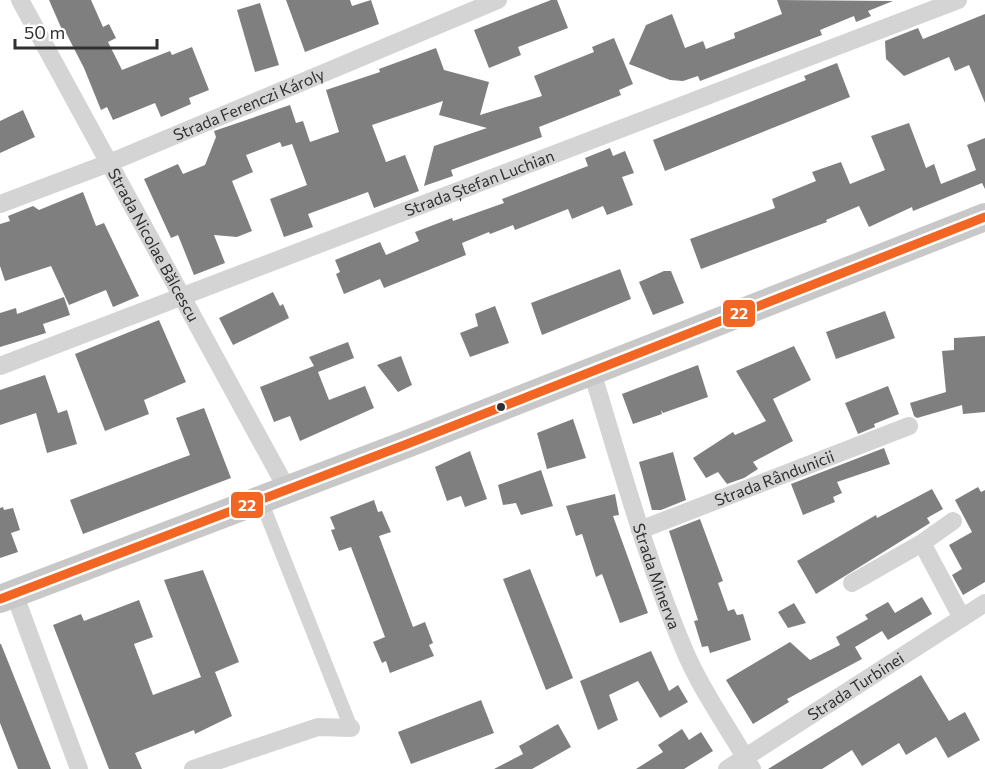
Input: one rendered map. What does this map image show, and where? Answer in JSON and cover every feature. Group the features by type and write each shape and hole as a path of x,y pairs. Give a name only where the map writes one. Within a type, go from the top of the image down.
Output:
{"main road":[{"path":"7,596 592,372 985,217"}],"street":[{"name":"Strada Nicolae Bălcescu","path":"20,0 288,489"},
{"name":"Strada Ferenczi Károly","path":"0,204 109,163 498,0"},
{"name":"Strada Ștefan Luchian","path":"0,366 958,0"},
{"name":"Strada Minerva","path":"592,372 640,530 687,654 718,716 749,763"},
{"name":"Strada Rândunicii","path":"640,530 909,426"},
{"path":"192,769 318,727 351,728 260,498"},
{"path":"852,583 922,543 953,521"},
{"path":"922,543 962,618"},
{"path":"7,596 79,769"},
{"name":"Strada Turbinei","path":"727,769 749,763 985,603"}],"building":[{"path":"49,0 91,0 103,27 109,24 116,38 108,42 122,70 170,51 172,55 192,47 209,90 189,98 191,104 161,117 155,103 113,120 107,107 101,110 84,68 65,31 63,32"},
{"path":"286,0 350,0 352,6 371,0 379,24 305,52"},
{"path":"551,0 557,0 568,28 518,47 521,55 489,68 474,30"},
{"path":"777,0 893,1 868,11 871,16 856,22 854,16 820,30 822,35 700,81 698,76 683,81 670,80 629,64 646,25 672,14 685,48 703,41 706,49 735,38 734,33 782,14"},
{"path":"260,3 279,65 255,72 237,10"},
{"path":"985,14 985,103 969,65 955,71 949,57 904,76 886,59 885,41 918,28 923,39"},
{"path":"614,38 633,84 619,90 621,95 539,127 542,137 451,170 453,176 424,186 434,146 487,128 439,115 443,101 372,125 386,162 405,155 419,191 374,208 368,192 308,214 313,227 284,237 270,199 307,185 292,144 282,147 280,142 246,155 253,172 232,181 252,231 237,237 214,235 225,263 194,275 178,235 171,238 144,179 178,164 183,174 205,165 216,137 214,131 290,105 296,123 303,121 310,142 339,132 326,90 380,72 379,69 436,48 444,70 489,82 480,115 542,96 534,76 594,52 592,47"},
{"path":"837,63 850,97 665,171 653,140 806,80 804,76"},
{"path":"23,110 35,137 0,153 0,121"},
{"path":"909,123 926,168 934,164 941,184 976,170 967,145 985,138 985,189 982,183 913,211 912,207 869,227 859,206 826,220 827,222 701,269 690,239 775,208 772,199 816,181 812,172 841,162 850,184 885,170 871,136"},
{"path":"610,148 613,156 625,151 634,173 622,177 633,205 607,215 603,206 572,219 568,209 515,230 513,225 490,234 489,232 462,243 466,255 384,288 380,279 344,294 336,274 340,272 335,260 380,242 386,255 419,241 415,232 452,218 453,221 504,203 502,199 588,166 585,158"},
{"path":"83,192 96,226 104,223 139,296 113,307 106,290 69,305 51,266 5,281 0,266 0,224 10,221 8,216 33,206 39,210"},
{"path":"620,269 631,299 542,335 531,303"},
{"path":"664,271 671,271 684,303 653,315 639,282"},
{"path":"273,292 280,306 283,304 289,318 233,345 219,318"},
{"path":"64,297 70,315 43,324 46,333 0,347 0,313 16,308 17,314"},
{"path":"495,306 509,343 470,357 460,333 478,326 475,314"},
{"path":"885,311 895,338 836,359 826,332"},
{"path":"159,320 186,382 144,400 149,414 105,431 75,354"},
{"path":"985,336 985,412 963,414 962,405 917,418 914,416 910,403 946,392 942,351 954,350 954,338"},
{"path":"348,342 354,358 318,372 329,400 365,386 374,408 300,441 290,416 274,422 260,387 314,366 309,357"},
{"path":"794,346 811,380 773,399 793,441 753,462 758,469 744,478 727,484 718,472 706,478 693,458 733,432 735,435 766,421 736,371"},
{"path":"401,356 412,385 398,392 377,365"},
{"path":"698,365 708,397 663,413 661,410 662,414 633,424 622,394"},
{"path":"45,375 58,413 67,410 77,444 47,453 36,413 0,425 0,390"},
{"path":"888,386 899,414 874,424 875,427 858,434 845,403"},
{"path":"204,408 231,478 83,534 70,500 190,455 176,418"},
{"path":"573,419 586,458 547,469 537,433"},
{"path":"884,448 890,464 837,482 842,493 833,497 835,502 803,515 791,484"},
{"path":"470,451 487,499 465,507 461,496 447,501 435,467"},
{"path":"673,452 686,500 661,510 652,510 639,462"},
{"path":"541,470 553,506 521,515 516,503 503,505 498,485"},
{"path":"978,487 981,492 985,490 985,582 963,595 952,575 962,569 949,545 972,532 955,500"},
{"path":"932,489 943,509 927,518 930,523 816,594 797,561 876,515 877,518"},
{"path":"615,494 619,515 613,516 648,613 620,623 602,574 596,577 582,534 576,536 566,506"},
{"path":"374,500 378,512 382,511 391,532 379,536 413,627 425,622 433,643 429,645 434,656 390,673 386,661 382,663 373,642 385,637 351,547 339,551 331,530 335,529 330,517"},
{"path":"3,507 4,510 13,508 20,530 11,533 18,552 0,558 0,508"},
{"path":"700,519 723,581 718,583 728,611 734,609 737,615 743,614 751,640 710,653 708,646 702,647 694,621 698,620 669,531"},
{"path":"530,569 573,678 546,690 503,579"},
{"path":"203,570 239,662 215,672 232,716 195,734 194,730 135,753 142,769 109,769 53,625 81,614 84,621 139,600 153,637 134,644 153,695 201,677 164,580"},
{"path":"922,597 932,614 888,640 882,631 855,647 862,659 787,699 789,702 753,724 726,680 790,642 810,660 840,645 836,637 868,619 865,615 888,602 895,613"},
{"path":"794,603 806,623 788,628 778,612"},
{"path":"0,644 51,769 18,769 0,723"},
{"path":"651,651 669,691 678,685 688,702 660,718 638,681 609,695 618,720 598,730 580,681"},
{"path":"921,675 949,721 965,712 980,740 948,758 936,737 906,755 899,743 862,766 852,750 822,769 768,769"},
{"path":"481,700 494,733 411,764 398,732"},
{"path":"558,724 571,747 532,769 494,769 523,754 519,746"},
{"path":"682,729 689,740 701,732 713,751 684,769 636,769 663,752 658,745"}],"transit line":[{"name":"22","path":"0,599 407,444 985,217"}]}
